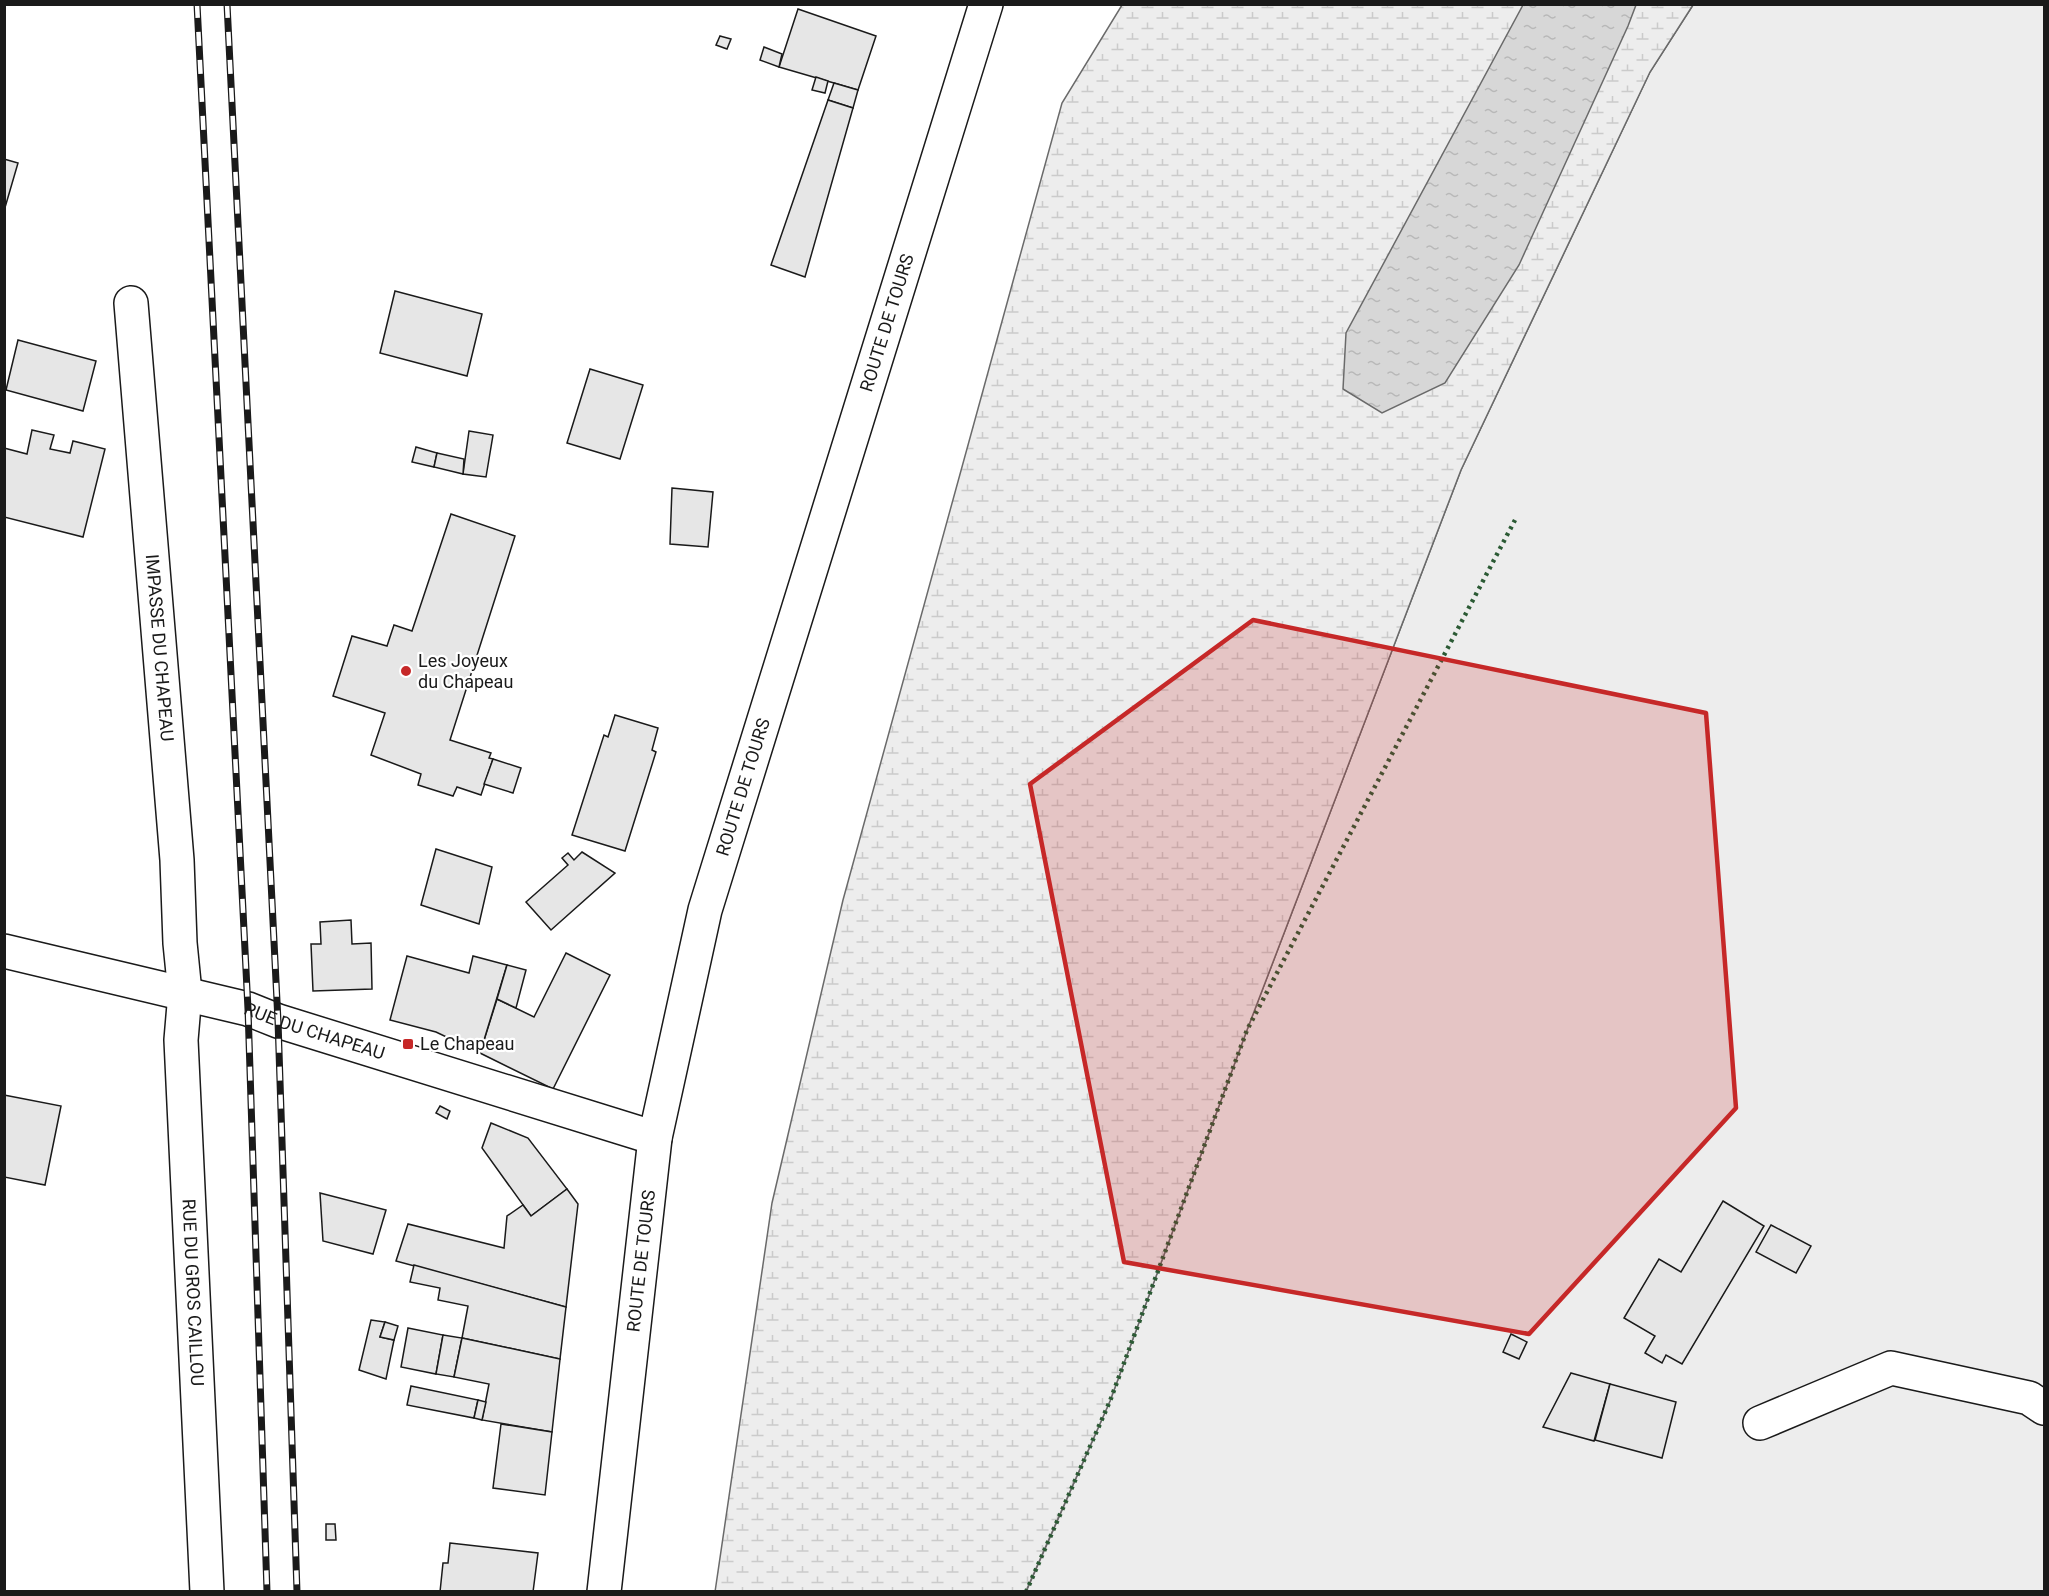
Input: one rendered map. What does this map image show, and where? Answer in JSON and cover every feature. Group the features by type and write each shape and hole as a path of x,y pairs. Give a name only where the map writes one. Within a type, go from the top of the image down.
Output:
{"street":[{"name":"ROUTE DE TOURS","path":"604,1592 655,1138 705,910 987,4"},
{"name":"IMPASSE DU CHAPEAU","path":"131,303 177,860 180,943 185,993"},
{"name":"RUE DU CHAPEAU","path":"4,951 248,1009 278,1021 655,1138"},
{"name":"RUE DU GROS CAILLOU","path":"185,993 181,1040 207,1592"},
{"path":"1760,1424 1891,1368 2029,1398 2044,1408"}],"highlighted area":[{"path":"1253,620 1706,713 1736,1108 1529,1334 1124,1262 1030,784"}],"shaded area":[{"path":"1693,5 2044,5 2044,1591 1026,1592 1110,1401 1247,1030 1461,470 1650,72"}],"green space":[{"path":"1122,5 1693,5 1650,72 1461,470 1247,1030 1110,1401 1026,1591 715,1592 772,1203 843,900 1062,103"}],"water":[{"path":"1523,5 1636,5 1519,265 1445,383 1382,413 1343,389 1346,333"}],"building":[{"path":"798,9 876,36 858,90 779,67"},
{"path":"720,36 731,39 727,49 716,45"},
{"path":"764,47 782,54 779,67 760,60"},
{"path":"816,77 828,81 825,93 812,90"},
{"path":"834,83 858,90 853,108 828,100"},
{"path":"828,100 853,108 805,277 771,265"},
{"path":"4,159 18,163 4,211"},
{"path":"395,291 482,314 467,376 380,353"},
{"path":"18,340 96,361 83,411 6,390"},
{"path":"590,369 643,385 620,459 567,443"},
{"path":"32,430 54,435 50,449 70,453 73,441 105,449 83,537 4,517 4,448 27,454"},
{"path":"469,431 493,435 486,477 463,474"},
{"path":"416,447 437,453 434,467 412,462"},
{"path":"437,453 464,459 463,474 434,467"},
{"path":"672,488 713,492 708,547 670,544"},
{"name":"Les Joyeux du Chapeau","path":"451,514 515,536 450,740 491,753 489,758 493,759 481,795 457,787 453,796 418,785 421,774 371,755 385,713 333,696 352,636 387,646 394,625 412,631"},
{"path":"615,715 658,728 652,750 656,752 625,851 572,835 604,735 608,737"},
{"path":"493,759 521,768 513,793 484,784"},
{"path":"436,849 492,867 479,924 421,905"},
{"path":"582,852 615,873 551,930 526,902 568,865 562,858 568,853 574,860"},
{"path":"351,920 352,944 371,943 372,989 313,991 311,944 321,944 320,922"},
{"path":"566,953 610,975 553,1089 480,1053 497,999 534,1017"},
{"path":"407,956 469,973 473,956 507,965 480,1053 436,1032 390,1020"},
{"path":"507,965 526,970 516,1008 497,999"},
{"path":"4,1095 61,1106 45,1185 4,1177"},
{"path":"440,1106 450,1111 447,1119 436,1113"},
{"path":"491,1123 528,1138 567,1189 531,1216 482,1148"},
{"path":"567,1189 578,1204 566,1307 396,1261 408,1224 504,1248 507,1216 523,1205 531,1216"},
{"path":"320,1193 386,1210 373,1254 323,1241"},
{"path":"1723,1201 1764,1226 1682,1364 1666,1355 1662,1363 1645,1353 1655,1336 1624,1318 1659,1259 1681,1272"},
{"path":"1771,1225 1811,1246 1796,1273 1756,1252"},
{"path":"414,1265 566,1307 560,1359 462,1338 468,1306 438,1300 440,1288 410,1282"},
{"path":"371,1320 385,1322 380,1337 394,1340 386,1379 359,1370"},
{"path":"385,1322 398,1326 394,1340 380,1337"},
{"path":"408,1328 443,1335 436,1374 401,1367"},
{"path":"1511,1334 1527,1342 1519,1359 1503,1352"},
{"path":"443,1335 462,1338 454,1377 436,1374"},
{"path":"462,1338 560,1359 552,1432 482,1420 489,1384 454,1377"},
{"path":"1571,1373 1610,1384 1594,1441 1543,1427"},
{"path":"1610,1384 1676,1402 1662,1458 1595,1440"},
{"path":"411,1386 478,1400 474,1418 407,1405"},
{"path":"478,1400 486,1402 482,1420 474,1418"},
{"path":"501,1424 552,1432 545,1495 493,1488"},
{"path":"326,1524 335,1524 336,1540 326,1540"},
{"path":"450,1543 538,1553 533,1592 440,1592 443,1563 448,1563"}],"railway":[{"path":"197,4 248,1009 267,1592"},
{"path":"227,4 278,1021 297,1592"}],"hedge":[{"path":"1026,1592 1110,1401 1247,1030 1515,520"}],"place":[{"name":"Les Joyeux du Chapeau","path":"406,671"},
{"name":"Le Chapeau","path":"408,1044"}]}
